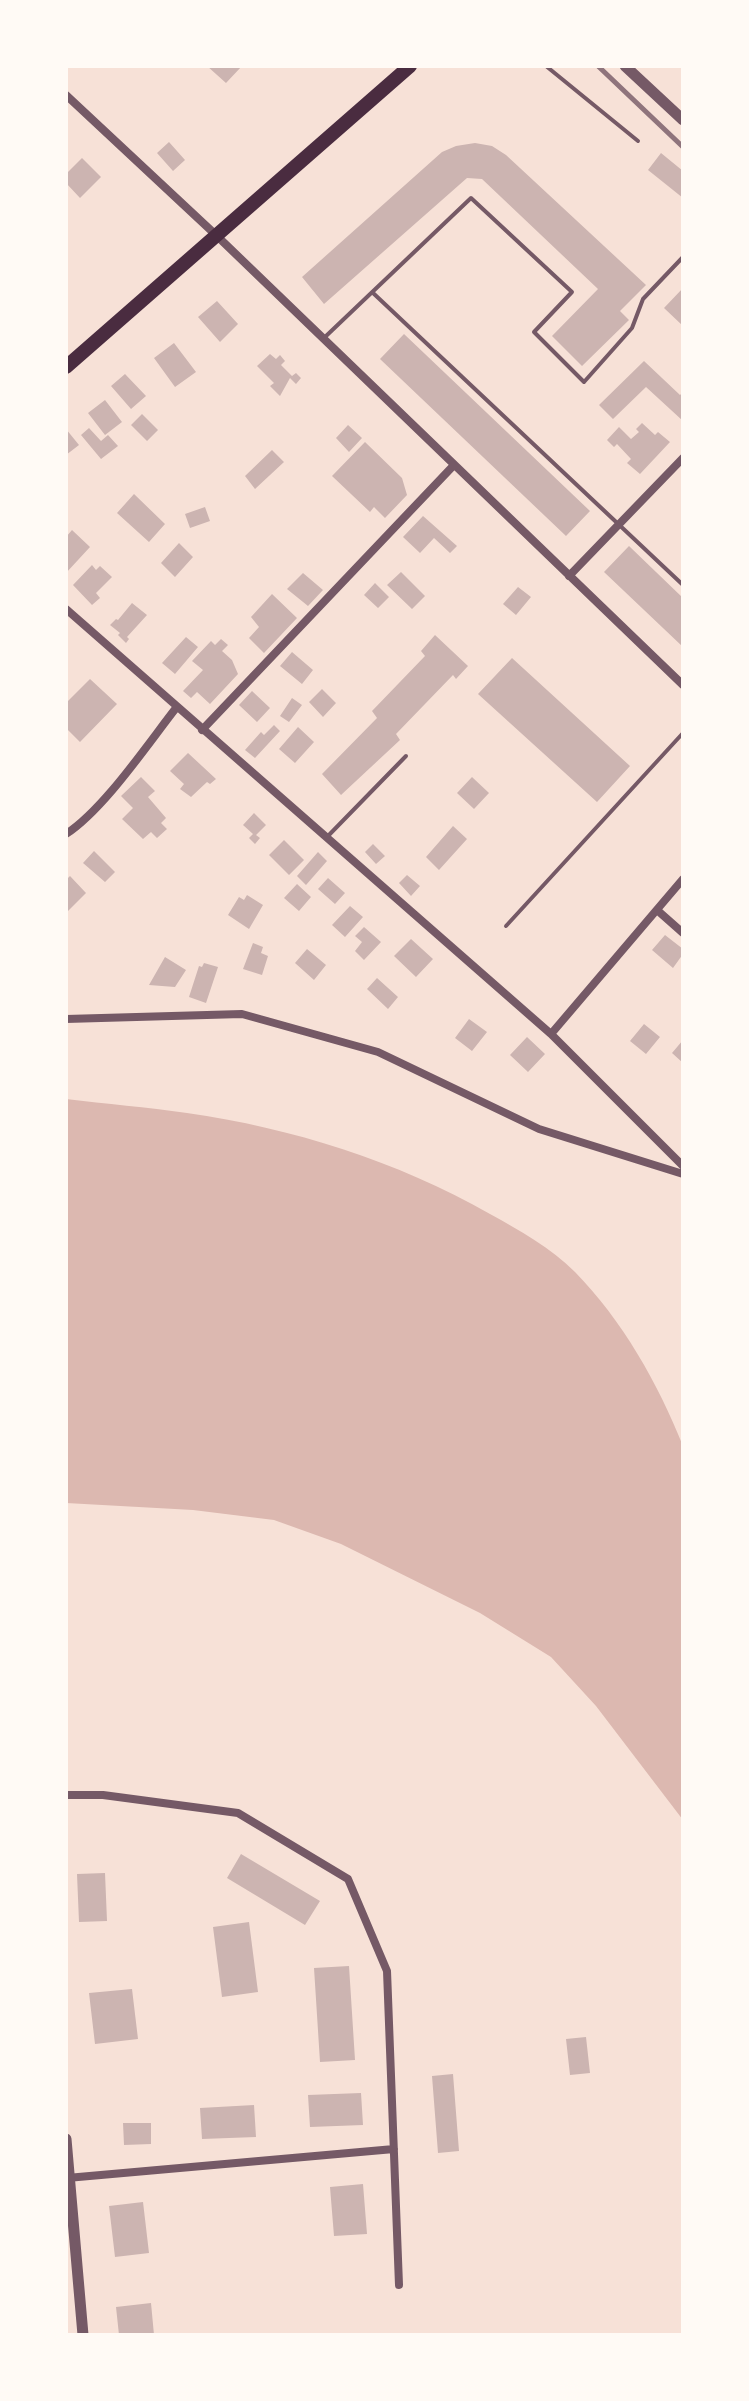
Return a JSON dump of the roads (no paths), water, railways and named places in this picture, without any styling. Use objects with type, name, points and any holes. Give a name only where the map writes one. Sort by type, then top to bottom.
[{"type":"main road","points":[[66,367],[410,66]]},
{"type":"street","points":[[625,66],[683,120]]},
{"type":"street","points":[[66,95],[217,236],[683,685]]},
{"type":"street","points":[[569,576],[683,458]]},
{"type":"street","points":[[202,730],[454,465]]},
{"type":"street","points":[[66,609],[551,1034],[683,1166]]},
{"type":"street","points":[[66,834],[80,825],[176,708]]},
{"type":"street","points":[[551,1034],[683,879]]},
{"type":"street","points":[[657,910],[683,933]]},
{"type":"street","points":[[66,1019],[242,1014],[378,1052],[539,1129],[683,1174]]},
{"type":"street","points":[[66,1795],[103,1795],[238,1813],[348,1879],[387,1971],[399,2285]]},
{"type":"street","points":[[66,2139],[83,2335]]},
{"type":"street","points":[[68,2178],[394,2149]]},
{"type":"lane","points":[[546,66],[638,141]]},
{"type":"lane","points":[[324,339],[471,198],[572,292],[534,332],[584,382],[632,328],[643,299],[683,257]]},
{"type":"lane","points":[[372,292],[683,585]]},
{"type":"lane","points":[[506,926],[683,733]]},
{"type":"lane","points":[[327,837],[406,756]]},
{"type":"railway","points":[[598,66],[683,147]]}]
